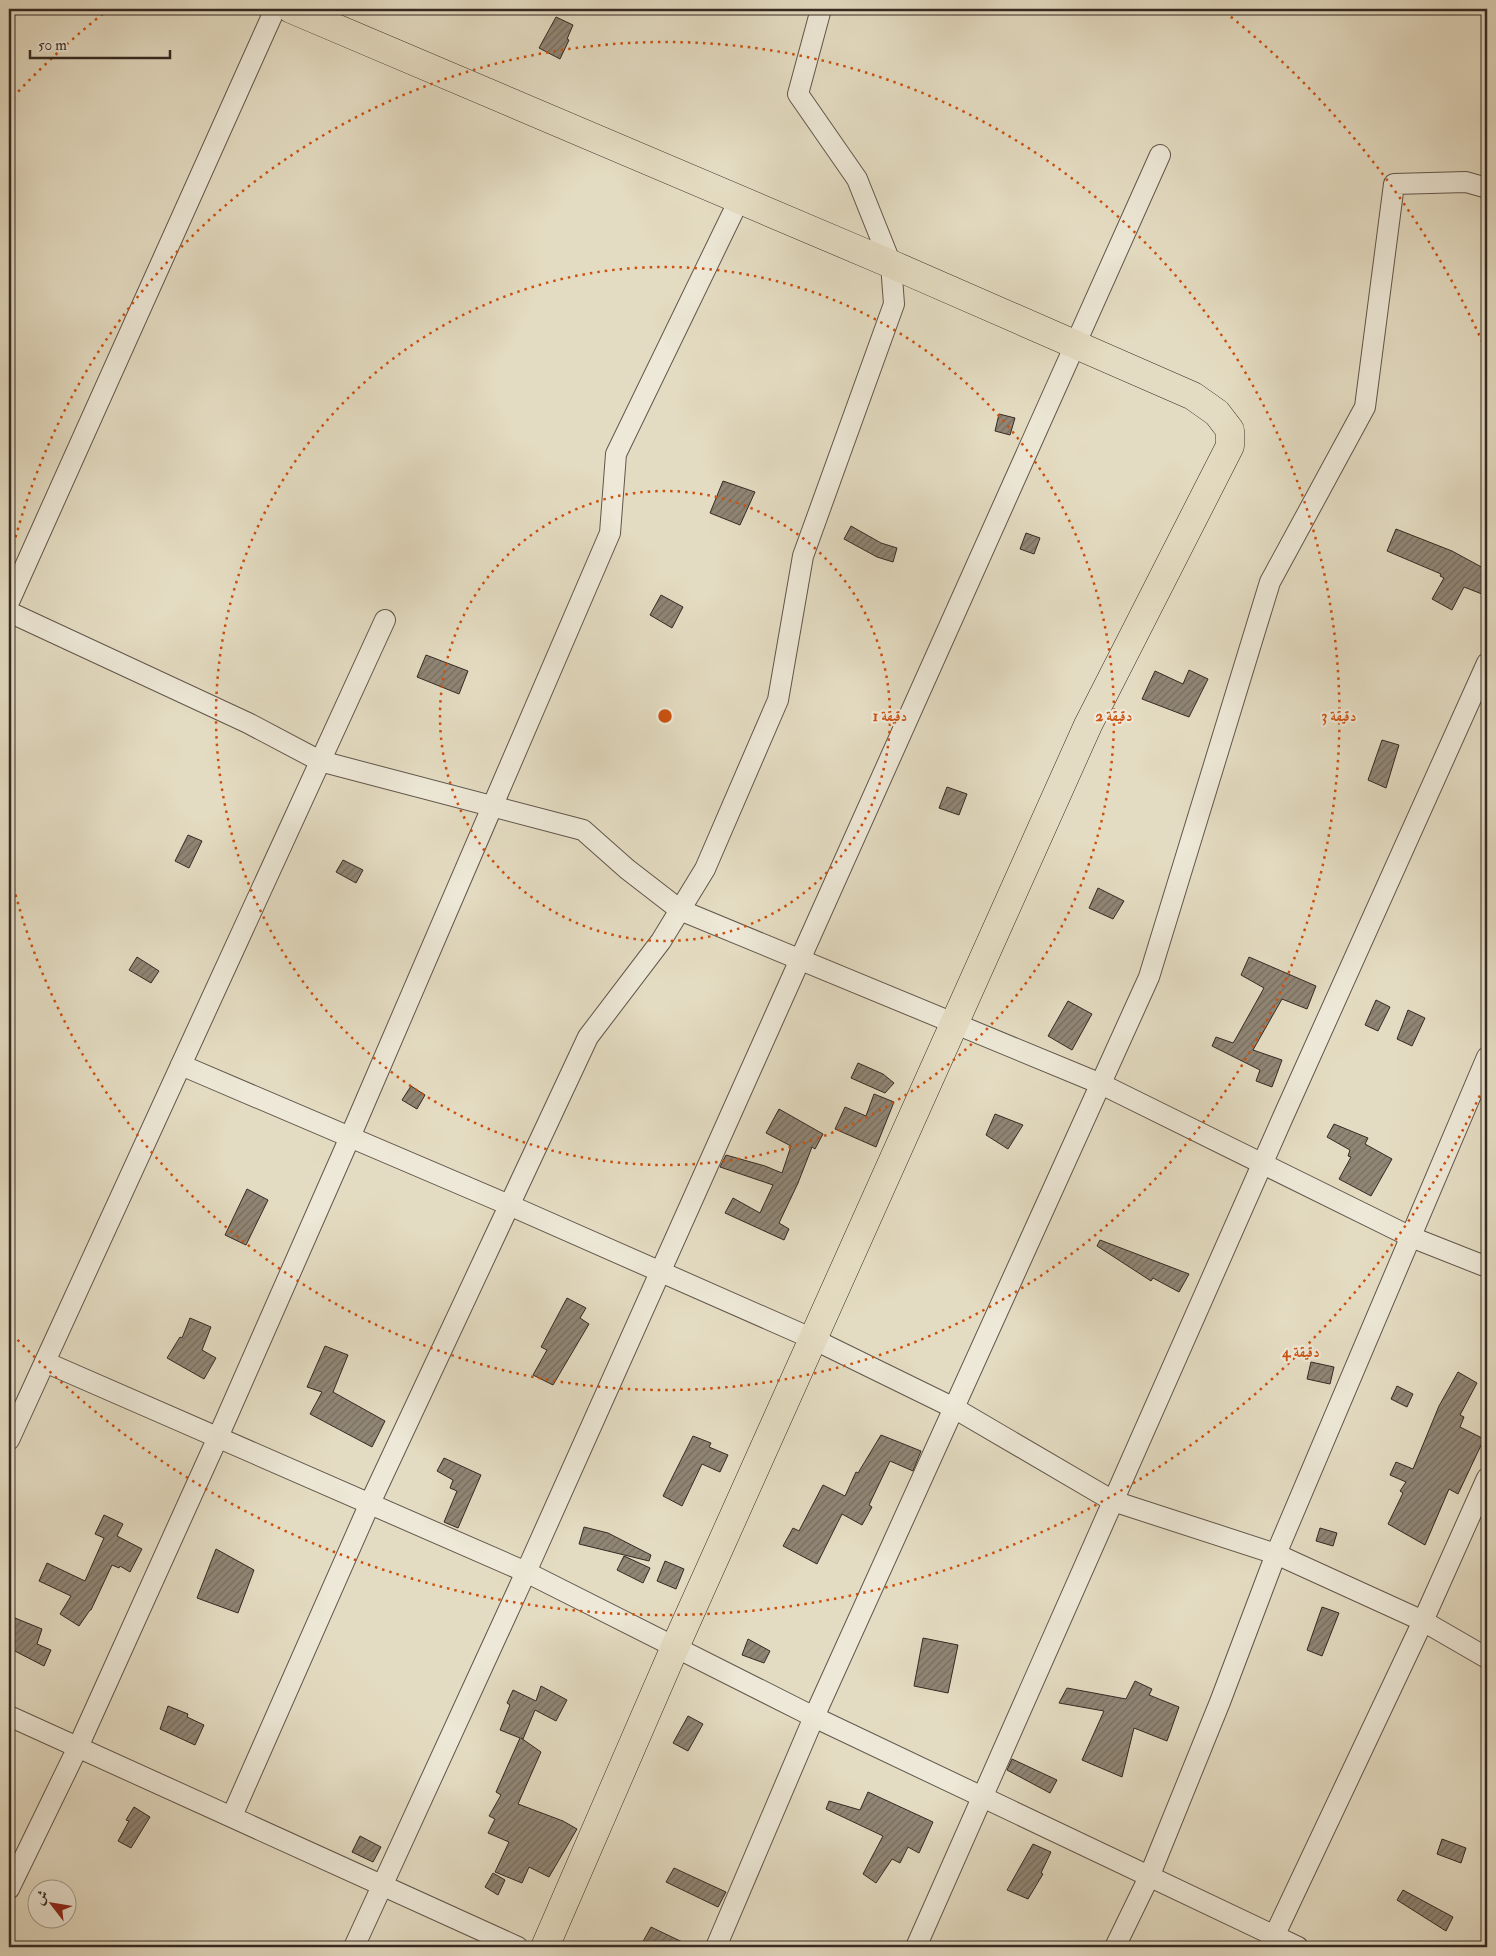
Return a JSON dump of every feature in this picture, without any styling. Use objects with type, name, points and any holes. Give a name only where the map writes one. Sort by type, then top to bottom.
[{"type":"main road","points":[[291,9],[891,264],[1192,396],[1217,413],[1230,430],[1230,446],[1088,725],[675,1647],[545,1947]]},
{"type":"street","points":[[9,602],[275,9]]},
{"type":"street","points":[[232,1816],[370,1503],[588,1038],[660,941],[705,869],[778,700],[803,556],[894,304],[891,264],[858,179],[798,94],[821,9]]},
{"type":"street","points":[[354,1947],[661,1272],[1160,155]]},
{"type":"street","points":[[716,1947],[814,1716],[1150,977],[1270,582],[1365,406],[1394,184],[1466,182],[1487,188]]},
{"type":"street","points":[[9,1890],[78,1747],[350,1138],[610,533],[616,454],[740,200]]},
{"type":"street","points":[[9,612],[248,723],[320,761],[583,830],[627,869],[680,910],[1101,1084],[1411,1237],[1487,1267]]},
{"type":"street","points":[[9,1440],[385,620]]},
{"type":"street","points":[[916,1947],[981,1796],[1487,663]]},
{"type":"street","points":[[1115,1947],[1149,1877],[1220,1702],[1276,1554],[1487,1057]]},
{"type":"street","points":[[181,1065],[509,1205],[813,1339],[954,1408],[1113,1501],[1276,1554],[1423,1621],[1487,1658]]},
{"type":"street","points":[[45,1362],[526,1572],[814,1716],[1149,1877],[1271,1942],[1298,1947]]},
{"type":"street","points":[[1271,1942],[1423,1621],[1487,1478]]},
{"type":"street","points":[[9,1716],[518,1947]]},
{"type":"building","points":[[556,17],[573,25],[567,39],[569,40],[560,59],[539,48]]},
{"type":"building","points":[[999,414],[1015,418],[1010,435],[995,431]]},
{"type":"building","points":[[723,481],[755,492],[740,525],[710,513]]},
{"type":"building","points":[[851,526],[881,543],[897,548],[893,562],[877,557],[844,539]]},
{"type":"building","points":[[1396,529],[1452,551],[1487,570],[1487,596],[1464,587],[1452,610],[1432,599],[1444,578],[1440,576],[1441,574],[1387,551]]},
{"type":"building","points":[[1026,533],[1040,538],[1034,554],[1020,549]]},
{"type":"building","points":[[661,595],[683,607],[672,628],[650,615]]},
{"type":"building","points":[[426,655],[468,671],[459,694],[417,677]]},
{"type":"building","points":[[1189,670],[1208,679],[1189,717],[1142,699],[1155,671],[1183,684]]},
{"type":"building","points":[[1382,740],[1399,745],[1386,788],[1368,780]]},
{"type":"building","points":[[947,787],[967,794],[959,815],[939,808]]},
{"type":"building","points":[[188,835],[202,841],[189,868],[175,861]]},
{"type":"building","points":[[343,860],[363,870],[356,883],[336,872]]},
{"type":"building","points":[[1098,888],[1124,901],[1113,919],[1089,908]]},
{"type":"building","points":[[137,957],[159,971],[151,983],[129,970]]},
{"type":"building","points":[[1249,957],[1316,986],[1307,1009],[1282,999],[1253,1050],[1282,1060],[1272,1087],[1256,1081],[1260,1070],[1212,1046],[1216,1037],[1233,1043],[1264,988],[1241,975]]},
{"type":"building","points":[[1376,1000],[1390,1007],[1378,1031],[1365,1025]]},
{"type":"building","points":[[1068,1001],[1092,1014],[1072,1050],[1048,1036]]},
{"type":"building","points":[[1408,1010],[1425,1018],[1412,1046],[1397,1039]]},
{"type":"building","points":[[858,1063],[883,1074],[894,1083],[885,1093],[851,1078]]},
{"type":"building","points":[[411,1086],[425,1095],[417,1109],[402,1100]]},
{"type":"building","points":[[874,1094],[894,1102],[876,1147],[835,1129],[845,1107],[866,1116]]},
{"type":"building","points":[[779,1109],[823,1134],[815,1149],[812,1147],[779,1223],[789,1229],[784,1240],[725,1213],[733,1198],[760,1213],[773,1185],[720,1167],[726,1155],[782,1173],[791,1146],[766,1133]]},
{"type":"building","points":[[995,1114],[1023,1125],[1008,1149],[986,1135]]},
{"type":"building","points":[[1334,1124],[1368,1138],[1365,1144],[1392,1159],[1371,1196],[1339,1179],[1351,1157],[1348,1156],[1350,1150],[1327,1137]]},
{"type":"building","points":[[247,1189],[268,1200],[246,1245],[225,1235]]},
{"type":"building","points":[[1100,1240],[1189,1274],[1179,1292],[1153,1278],[1151,1281],[1097,1246]]},
{"type":"building","points":[[567,1298],[586,1308],[580,1318],[589,1324],[553,1385],[533,1375],[547,1350],[541,1347]]},
{"type":"building","points":[[190,1318],[211,1327],[202,1350],[216,1358],[204,1379],[167,1358],[180,1337],[182,1338]]},
{"type":"building","points":[[325,1346],[348,1355],[333,1392],[385,1421],[372,1447],[310,1414],[322,1392],[307,1387]]},
{"type":"building","points":[[1311,1362],[1334,1367],[1330,1384],[1307,1379]]},
{"type":"building","points":[[1458,1372],[1477,1383],[1460,1415],[1464,1417],[1460,1427],[1484,1439],[1458,1494],[1449,1489],[1425,1545],[1388,1524],[1403,1493],[1400,1491],[1406,1482],[1390,1475],[1396,1462],[1413,1469],[1439,1406]]},
{"type":"building","points":[[1397,1386],[1413,1394],[1407,1407],[1391,1399]]},
{"type":"building","points":[[881,1435],[921,1451],[913,1471],[890,1461],[869,1505],[872,1507],[862,1525],[842,1514],[817,1564],[783,1546],[793,1528],[799,1531],[823,1485],[845,1496],[856,1472],[858,1473]]},
{"type":"building","points":[[693,1436],[711,1443],[709,1447],[728,1455],[720,1472],[702,1464],[682,1506],[663,1496]]},
{"type":"building","points":[[444,1458],[481,1475],[458,1528],[444,1522],[457,1491],[450,1488],[453,1480],[437,1471]]},
{"type":"building","points":[[104,1515],[123,1524],[117,1536],[142,1549],[130,1572],[120,1566],[119,1568],[112,1565],[91,1610],[79,1626],[60,1614],[71,1596],[39,1581],[47,1563],[85,1581],[104,1538],[95,1534]]},
{"type":"building","points":[[584,1527],[608,1533],[651,1555],[649,1561],[579,1544]]},
{"type":"building","points":[[1320,1528],[1337,1533],[1333,1546],[1316,1541]]},
{"type":"building","points":[[216,1549],[254,1570],[238,1613],[197,1598]]},
{"type":"building","points":[[624,1556],[650,1568],[643,1583],[617,1570]]},
{"type":"building","points":[[665,1561],[684,1569],[676,1589],[657,1581]]},
{"type":"building","points":[[1322,1607],[1339,1613],[1322,1656],[1307,1650]]},
{"type":"building","points":[[15,1618],[42,1629],[37,1644],[51,1650],[44,1666],[9,1648],[9,1632]]},
{"type":"building","points":[[923,1638],[958,1645],[948,1693],[914,1686]]},
{"type":"building","points":[[748,1639],[770,1651],[764,1663],[742,1655]]},
{"type":"building","points":[[1135,1681],[1152,1689],[1149,1695],[1179,1707],[1167,1741],[1134,1728],[1122,1777],[1082,1760],[1104,1711],[1059,1703],[1067,1688],[1126,1699]]},
{"type":"building","points":[[541,1686],[567,1700],[556,1721],[535,1710],[523,1739],[521,1738],[541,1752],[518,1804],[563,1821],[577,1829],[549,1877],[529,1867],[522,1883],[495,1872],[509,1842],[488,1833],[495,1819],[489,1816],[501,1795],[496,1792],[520,1738],[500,1730],[510,1705],[507,1703],[513,1690],[536,1701]]},
{"type":"building","points":[[168,1706],[188,1714],[187,1717],[204,1725],[195,1745],[160,1729]]},
{"type":"building","points":[[688,1716],[703,1724],[688,1751],[673,1743]]},
{"type":"building","points":[[1012,1759],[1057,1780],[1050,1793],[1007,1770]]},
{"type":"building","points":[[868,1792],[933,1822],[919,1853],[908,1847],[900,1863],[892,1859],[876,1883],[863,1874],[883,1836],[826,1809],[829,1801],[860,1810]]},
{"type":"building","points":[[134,1807],[150,1817],[131,1848],[118,1841],[129,1821],[126,1820]]},
{"type":"building","points":[[360,1836],[381,1847],[373,1862],[352,1852]]},
{"type":"building","points":[[1442,1839],[1466,1848],[1461,1863],[1437,1854]]},
{"type":"building","points":[[1033,1844],[1051,1852],[1041,1873],[1043,1874],[1028,1899],[1007,1890]]},
{"type":"building","points":[[674,1868],[726,1892],[718,1907],[666,1882]]},
{"type":"building","points":[[493,1873],[505,1880],[498,1895],[485,1887]]},
{"type":"building","points":[[1403,1890],[1453,1917],[1446,1931],[1397,1900]]},
{"type":"building","points":[[651,1927],[655,1929],[693,1947],[640,1947]]}]
